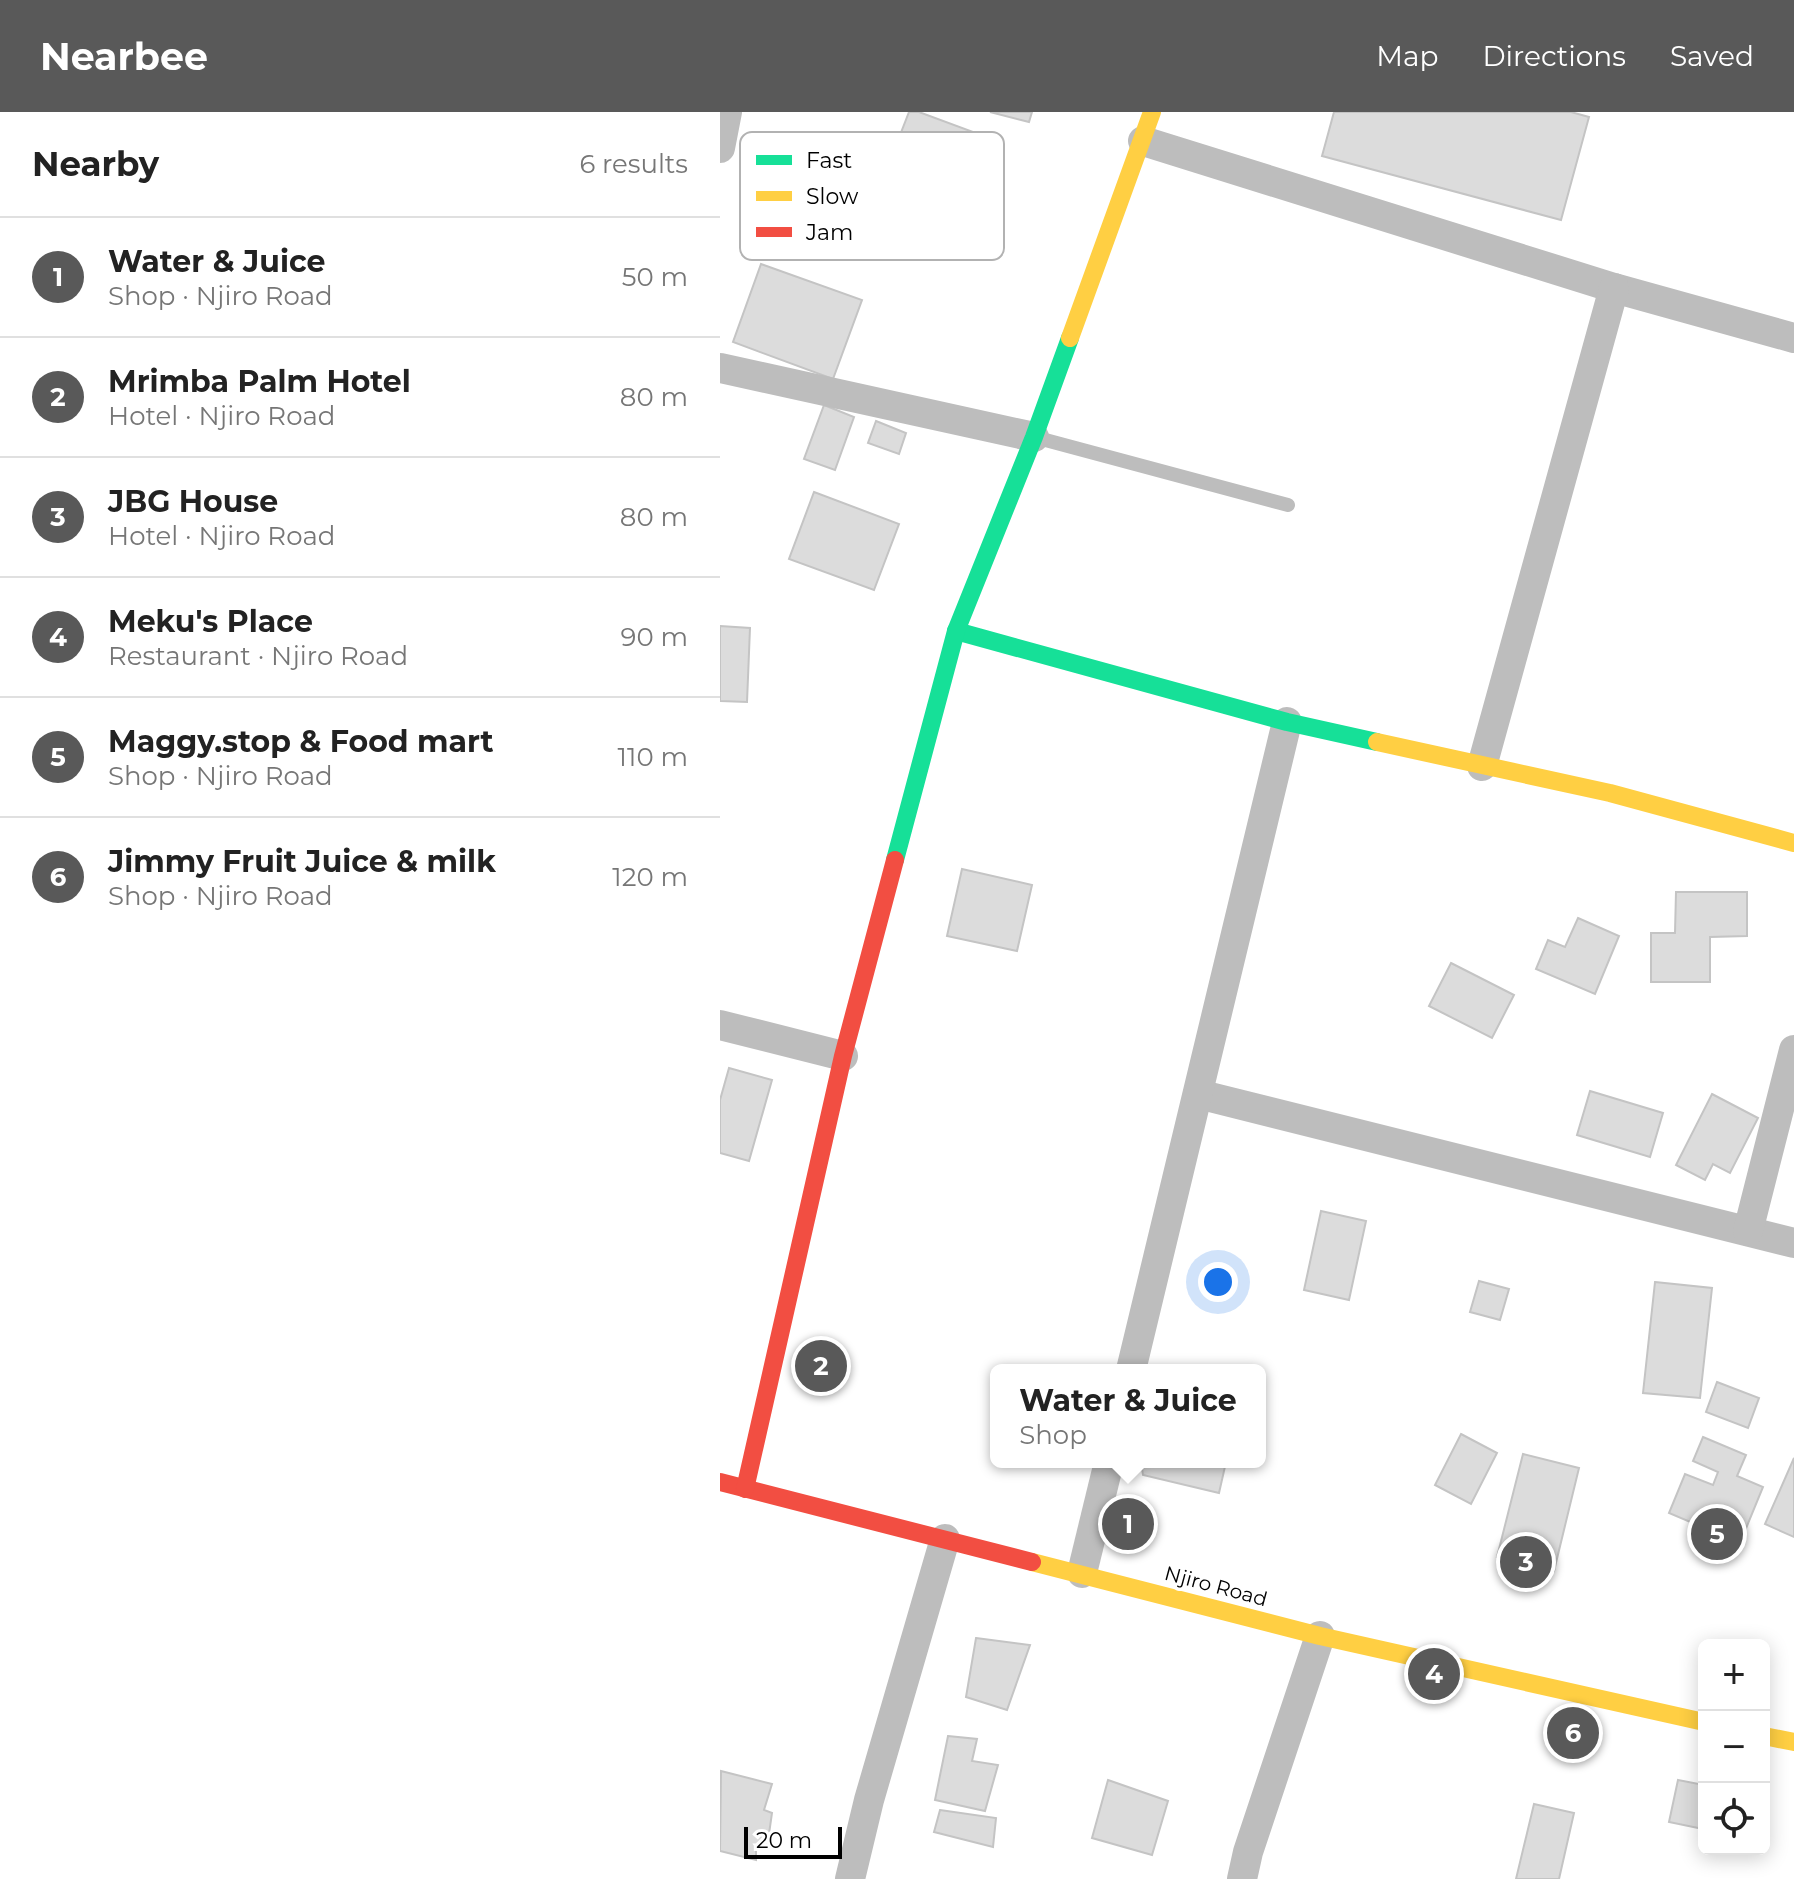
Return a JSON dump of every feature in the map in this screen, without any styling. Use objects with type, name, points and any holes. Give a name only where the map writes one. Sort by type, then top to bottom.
[{"type":"street","points":[[720,148],[727,112]]},
{"type":"street","points":[[745,1489],[843,1056],[956,631],[1034,437],[1152,112]]},
{"type":"street","points":[[1143,141],[1614,288],[1794,338]]},
{"type":"street","points":[[1482,766],[1614,288]]},
{"type":"street","points":[[720,368],[1034,437]]},
{"type":"street","points":[[956,631],[1287,722],[1610,793],[1794,843]]},
{"type":"street","points":[[1132,1364],[1287,722]]},
{"type":"street","points":[[720,1025],[843,1056]]},
{"type":"street","points":[[1748,1231],[1794,1050]]},
{"type":"street","points":[[1198,1094],[1794,1243]]},
{"type":"street","points":[[1082,1573],[1108,1468]]},
{"type":"street","name":"Njiro Road","points":[[720,1482],[1320,1636],[1698,1721]]},
{"type":"street","points":[[850,1879],[869,1800],[945,1539]]},
{"type":"street","points":[[1242,1879],[1248,1852],[1320,1636]]},
{"type":"street","points":[[1770,1737],[1794,1742]]},
{"type":"lane","points":[[1034,437],[1288,505]]},
{"type":"building","points":[[909,112],[919,112],[973,132],[901,132]]},
{"type":"building","points":[[990,112],[1032,112],[1029,122]]},
{"type":"building","points":[[1334,112],[1571,112],[1589,117],[1561,220],[1322,156]]},
{"type":"building","points":[[761,264],[862,300],[833,379],[733,342]]},
{"type":"building","points":[[824,405],[854,417],[835,470],[804,459]]},
{"type":"building","points":[[876,421],[906,433],[899,454],[868,443]]},
{"type":"building","points":[[814,492],[899,524],[874,590],[789,559]]},
{"type":"building","points":[[720,626],[750,628],[747,702],[720,701]]},
{"type":"building","points":[[962,869],[1032,885],[1017,951],[947,936]]},
{"type":"building","points":[[1676,892],[1747,892],[1747,936],[1710,937],[1710,982],[1651,982],[1651,933],[1675,933]]},
{"type":"building","points":[[1578,918],[1619,936],[1595,994],[1536,969],[1548,940],[1565,947]]},
{"type":"building","points":[[1451,963],[1514,995],[1492,1038],[1429,1006]]},
{"type":"building","points":[[729,1068],[772,1080],[749,1161],[720,1153],[720,1100]]},
{"type":"building","points":[[1590,1091],[1663,1113],[1650,1157],[1577,1135]]},
{"type":"building","points":[[1712,1094],[1758,1118],[1730,1173],[1713,1164],[1705,1180],[1676,1165]]},
{"type":"building","points":[[1321,1211],[1366,1221],[1349,1300],[1304,1290]]},
{"type":"building","points":[[1479,1281],[1509,1289],[1500,1320],[1470,1312]]},
{"type":"building","points":[[1655,1282],[1712,1288],[1700,1398],[1643,1393]]},
{"type":"building","points":[[1717,1382],[1759,1398],[1748,1428],[1706,1412]]},
{"type":"building","points":[[1461,1434],[1497,1453],[1471,1504],[1435,1485]]},
{"type":"building","points":[[1703,1437],[1746,1455],[1737,1476],[1763,1487],[1740,1543],[1669,1513],[1685,1474],[1713,1485],[1718,1472],[1693,1461]]},
{"type":"building","points":[[1523,1454],[1579,1468],[1554,1571],[1497,1557]]},
{"type":"building","points":[[1794,1458],[1794,1537],[1765,1524]]},
{"type":"building","points":[[1142,1468],[1225,1468],[1219,1493],[1143,1475]]},
{"type":"building","points":[[976,1638],[1030,1645],[1007,1710],[966,1697]]},
{"type":"building","points":[[948,1736],[977,1739],[972,1761],[998,1765],[985,1811],[935,1800]]},
{"type":"building","points":[[721,1771],[772,1784],[764,1810],[772,1813],[767,1848],[756,1848],[756,1860],[720,1851]]},
{"type":"building","points":[[1108,1780],[1168,1801],[1152,1855],[1092,1838]]},
{"type":"building","points":[[1678,1780],[1698,1784],[1698,1828],[1669,1822]]},
{"type":"building","points":[[1534,1804],[1574,1813],[1559,1879],[1516,1879]]},
{"type":"building","points":[[940,1810],[996,1818],[993,1847],[934,1832]]},
{"type":"traffic: fast","points":[[895,860],[956,631],[1070,338]]},
{"type":"traffic: fast","points":[[956,631],[1287,722],[1377,742]]},
{"type":"traffic: slow","points":[[1070,338],[1152,112]]},
{"type":"traffic: slow","points":[[1377,742],[1610,793],[1794,843]]},
{"type":"traffic: slow","points":[[1032,1562],[1320,1636],[1698,1721]]},
{"type":"traffic: slow","points":[[1770,1737],[1794,1742]]},
{"type":"traffic: jam","points":[[745,1489],[843,1056],[895,860]]},
{"type":"traffic: jam","points":[[720,1482],[1032,1562]]},
{"type":"place","name":"Mrimba Palm Hotel","points":[[821,1366]]},
{"type":"place","name":"Water & Juice","points":[[1128,1524]]},
{"type":"place","name":"Maggy.stop & Food mart","points":[[1717,1534]]},
{"type":"place","name":"JBG House","points":[[1526,1562]]},
{"type":"place","name":"Meku's Place","points":[[1434,1674]]},
{"type":"place","name":"Jimmy Fruit Juice & milk","points":[[1573,1733]]}]
